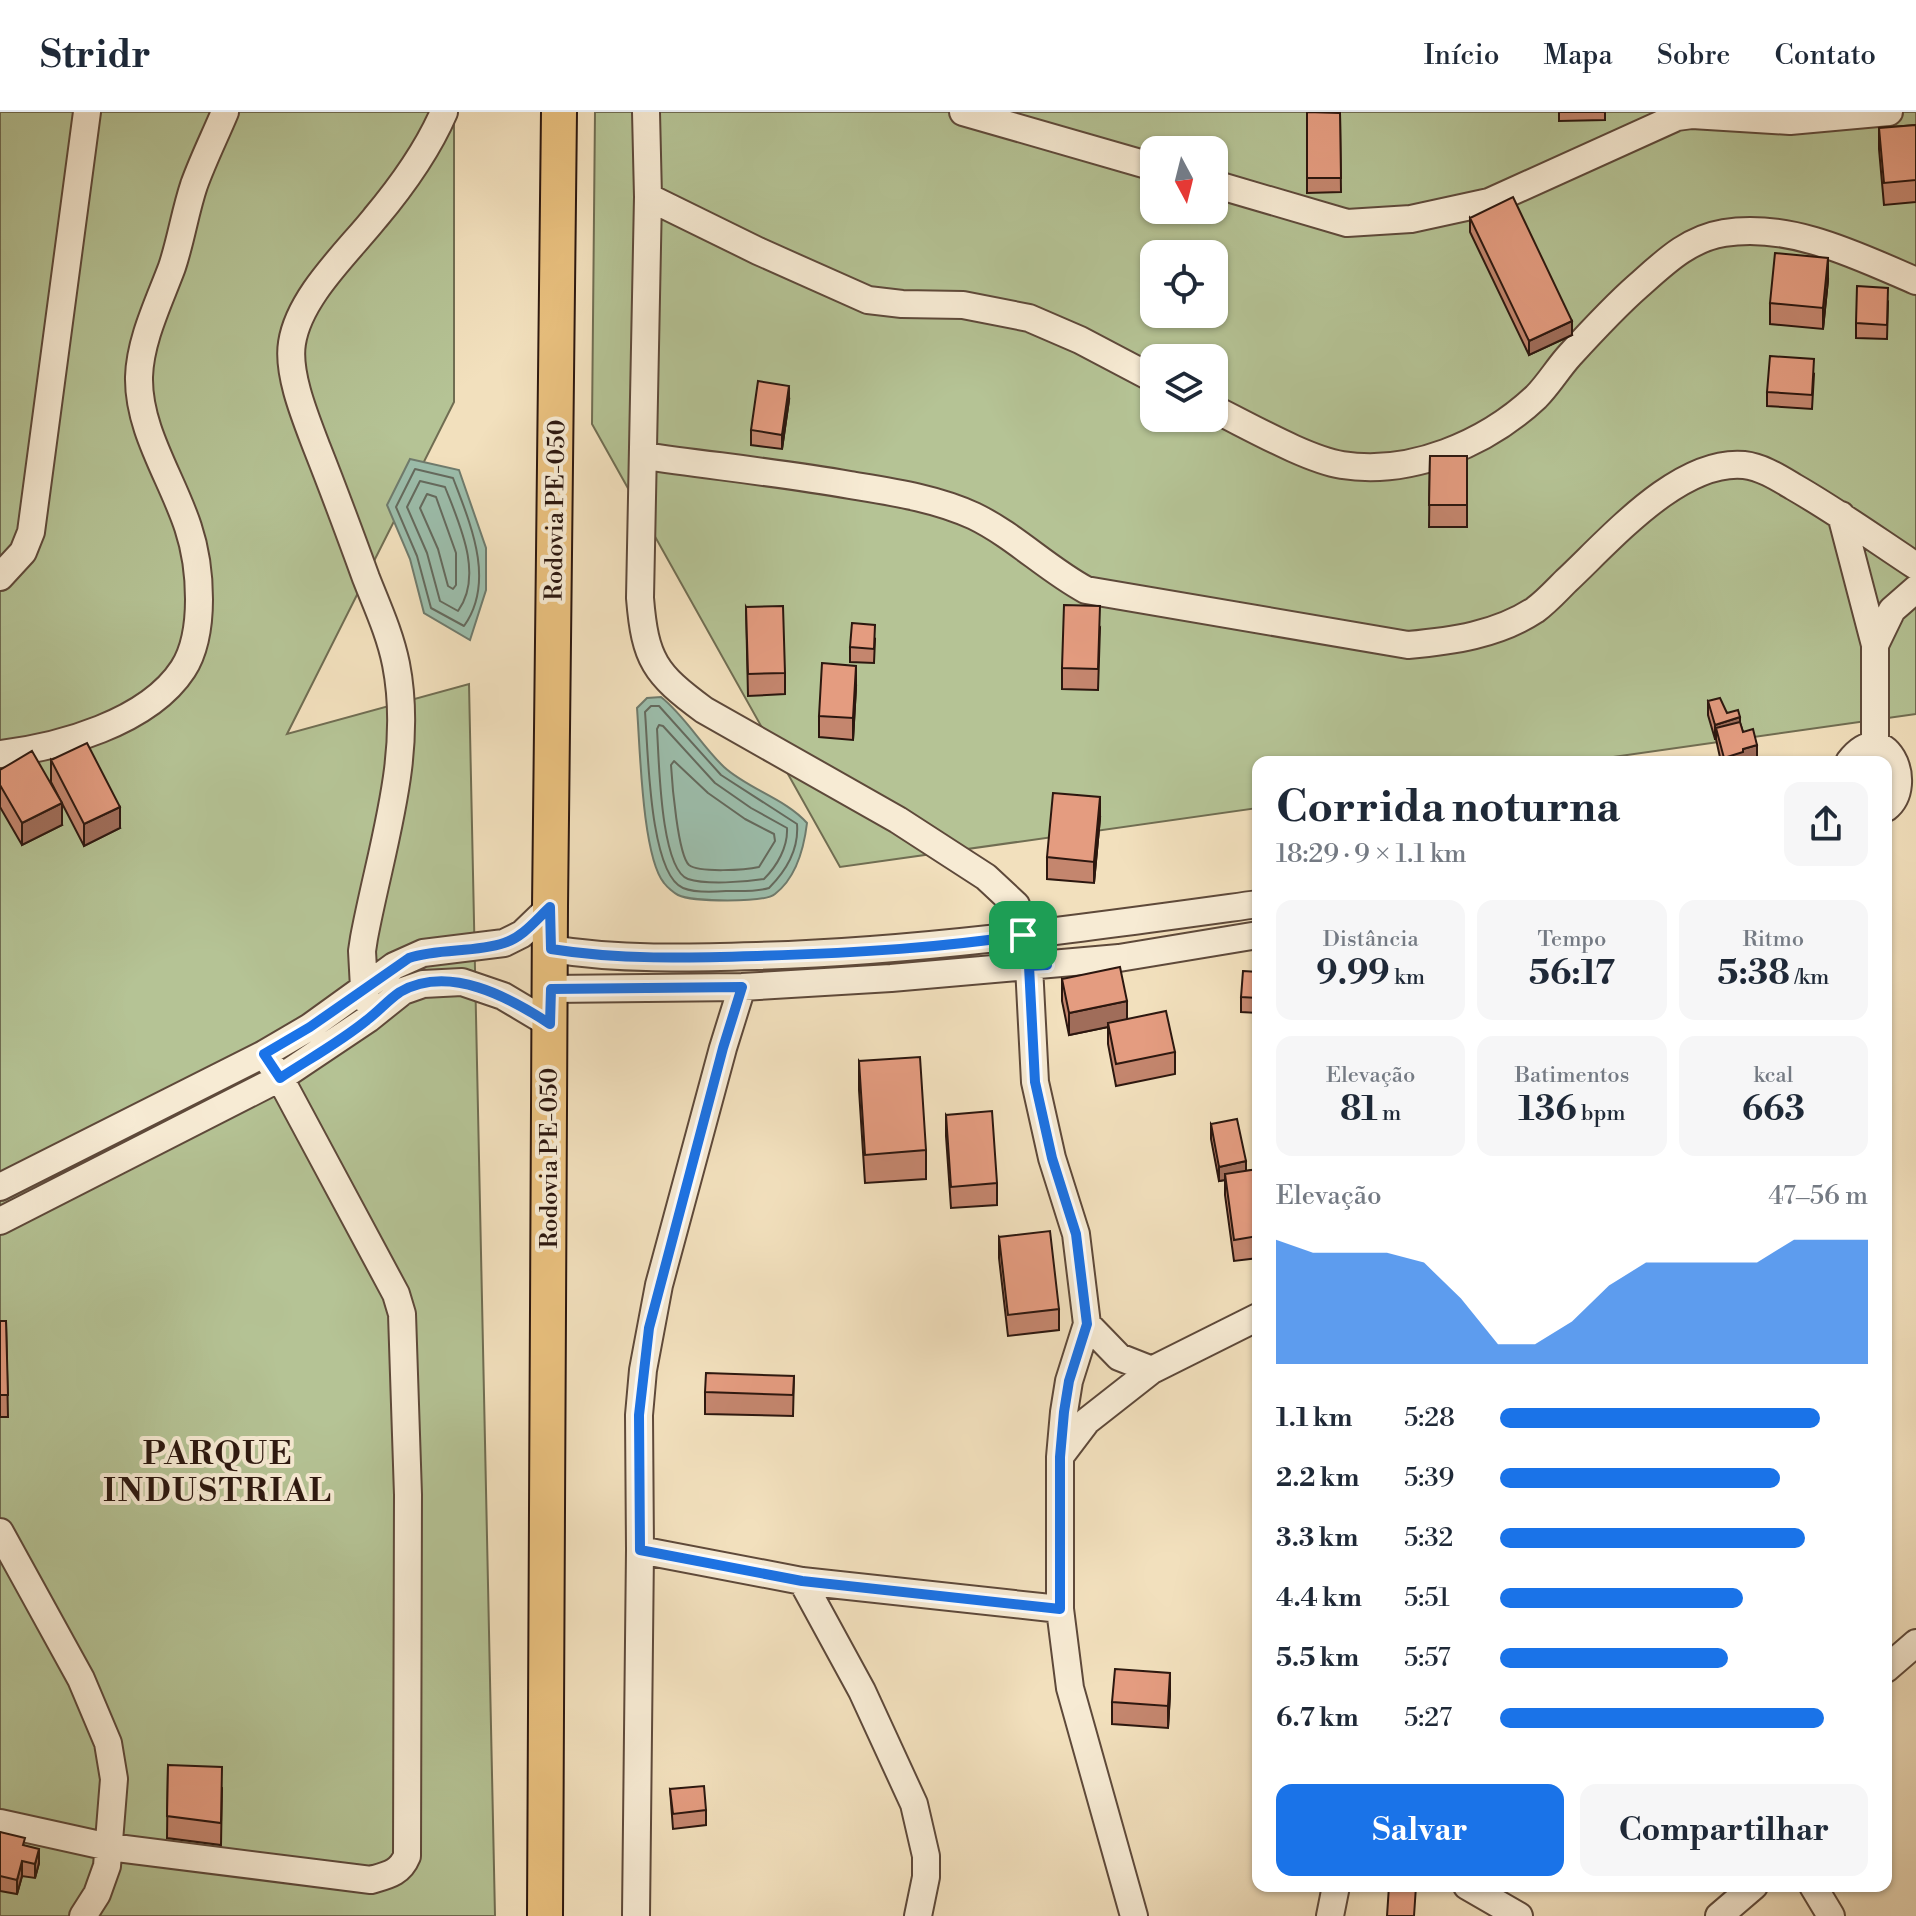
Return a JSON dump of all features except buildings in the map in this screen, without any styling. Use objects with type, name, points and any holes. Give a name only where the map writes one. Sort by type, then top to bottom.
[{"type":"main road","name":"Rodovia PE-050","points":[[545,1916],[550,907],[559,112]]},
{"type":"street","points":[[0,577],[23,552],[33,519],[87,112]]},
{"type":"street","points":[[0,754],[60,744],[99,732],[148,703],[172,682],[184,667],[192,645],[198,618],[195,552],[188,526],[150,433],[141,404],[139,378],[146,340],[182,238],[194,185],[225,112]]},
{"type":"street","points":[[368,1019],[362,951],[399,766],[401,713],[396,663],[384,623],[306,418],[294,370],[292,343],[301,317],[314,294],[378,215],[420,155],[444,112]]},
{"type":"street","points":[[646,112],[648,197],[640,598],[642,630],[647,648],[662,675],[704,710],[898,820],[986,877],[1016,905],[1021,918],[1028,967],[1035,1082],[1052,1158],[1076,1234],[1087,1324],[1069,1381],[1060,1457],[1060,1609],[1070,1688],[1134,1916]]},
{"type":"street","points":[[963,112],[1140,163]]},
{"type":"street","points":[[1228,188],[1347,223],[1411,219],[1489,202],[1677,117],[1692,115],[1790,121],[1889,112]]},
{"type":"street","points":[[648,197],[868,300],[976,306],[1029,318],[1140,372]]},
{"type":"street","points":[[1228,416],[1313,456],[1340,465],[1372,468],[1436,456],[1507,422],[1538,395],[1569,356],[1628,295],[1680,249],[1697,239],[1725,233],[1771,233],[1819,242],[1916,281]]},
{"type":"street","points":[[644,456],[821,480],[925,498],[975,516],[1086,590],[1408,645],[1466,637],[1502,627],[1536,610],[1636,515],[1674,486],[1708,468],[1744,465],[1769,473],[1841,515],[1916,566]]},
{"type":"street","points":[[1841,515],[1875,645],[1875,746]]},
{"type":"street","points":[[1875,645],[1892,610],[1916,589]]},
{"type":"street","points":[[1854,756],[1875,746],[1884,746],[1900,755],[1912,780],[1903,797],[1892,804]]},
{"type":"street","points":[[551,949],[631,958],[871,952],[1252,905]]},
{"type":"street","points":[[0,1187],[264,1054],[310,1027],[409,958],[423,953],[504,943],[522,934],[550,907]]},
{"type":"street","points":[[1023,935],[1028,967]]},
{"type":"street","points":[[551,989],[742,987],[1028,967],[1119,958],[1252,936]]},
{"type":"street","points":[[462,982],[465,949]]},
{"type":"street","points":[[710,988],[712,957]]},
{"type":"street","points":[[630,988],[631,958]]},
{"type":"street","points":[[0,1221],[280,1078],[368,1019],[403,991],[423,984],[462,982],[503,996],[550,1024]]},
{"type":"street","points":[[636,1916],[639,1415],[649,1328],[742,987]]},
{"type":"street","points":[[0,1823],[109,1847],[371,1880],[393,1874],[407,1856],[408,1495],[402,1314],[396,1294],[280,1078],[264,1054]]},
{"type":"street","points":[[119,1125],[133,1153]]},
{"type":"street","points":[[1060,1457],[1087,1421],[1152,1370],[1252,1320]]},
{"type":"street","points":[[1087,1324],[1119,1357],[1152,1370]]},
{"type":"street","points":[[0,1532],[81,1679],[102,1724],[114,1779],[107,1866],[97,1894],[83,1916]]},
{"type":"street","points":[[640,1550],[802,1581],[1060,1609]]},
{"type":"street","points":[[802,1581],[862,1691],[914,1804],[926,1856],[926,1877],[918,1916]]},
{"type":"street","points":[[1892,1664],[1916,1643]]},
{"type":"street","points":[[1330,1916],[1335,1892]]},
{"type":"street","points":[[1477,1892],[1519,1916]]},
{"type":"street","points":[[1719,1916],[1747,1892]]},
{"type":"street","points":[[1817,1892],[1831,1916]]},
{"type":"shaded area","points":[[0,112],[454,112],[454,402],[287,734],[469,684],[495,1916],[0,1916]]},
{"type":"shaded area","points":[[595,112],[1916,112],[1916,714],[1620,756],[1252,756],[1252,809],[840,867],[592,424]]},
{"type":"water","points":[[410,459],[459,470],[486,548],[486,590],[470,640],[424,613],[410,559],[387,505]]},
{"type":"water","points":[[661,697],[724,767],[789,807],[807,823],[794,871],[775,894],[743,900],[698,899],[678,895],[664,883],[651,850],[647,826],[637,708],[647,698]]},
{"type":"district","name":"PARQUE INDUSTRIAL","points":[[218,1472]]},
{"type":"route","points":[[550,907],[551,949],[631,958],[871,952],[1023,935],[1042,932],[1047,965],[1029,966],[1035,1082],[1052,1158],[1076,1234],[1087,1324],[1069,1381],[1064,1412],[1060,1457],[1060,1609],[802,1581],[640,1550],[639,1415],[649,1328],[742,987],[551,989],[550,1024],[503,996],[462,982],[423,984],[403,991],[336,1042],[280,1078],[264,1054],[310,1027],[409,958],[423,953],[504,943],[522,934],[550,907]]}]
